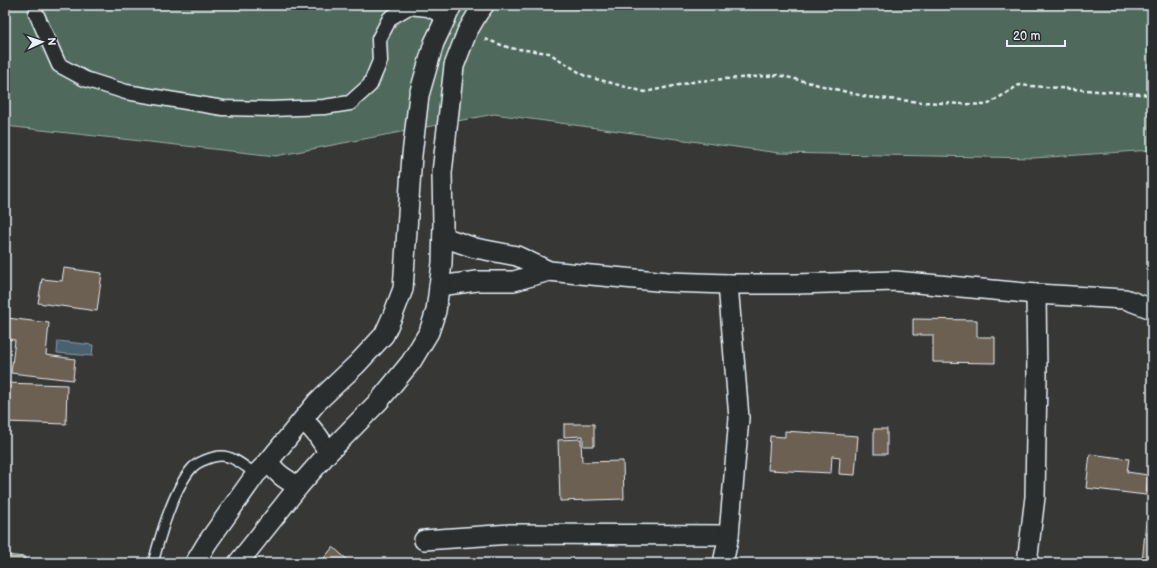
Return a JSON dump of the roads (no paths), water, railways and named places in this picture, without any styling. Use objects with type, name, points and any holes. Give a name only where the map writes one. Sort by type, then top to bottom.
[{"type":"street","points":[[238,563],[299,486],[328,453],[379,401],[411,362],[429,332],[436,311],[442,263],[442,173],[454,66],[467,32],[484,5]]},
{"type":"street","points":[[36,13],[59,65],[86,79],[126,92],[171,100],[223,108],[271,109],[324,107],[350,103],[370,84],[380,61],[379,39],[390,18],[409,8],[449,11],[434,43],[419,95],[412,155],[403,288],[384,335],[357,364],[317,402],[262,468],[207,543],[195,563]]},
{"type":"street","points":[[443,237],[475,248],[517,256],[549,271],[668,282],[728,284],[895,281],[1036,294],[1125,299],[1152,309]]},
{"type":"street","points":[[439,286],[477,281],[514,281],[549,271]]},
{"type":"street","points":[[724,563],[729,535],[739,418],[728,284]]},
{"type":"street","points":[[1027,563],[1035,497],[1037,375],[1036,294]]},
{"type":"street","points":[[302,420],[313,429],[322,440],[328,453]]},
{"type":"street","points":[[262,468],[276,473],[287,481],[299,486]]},
{"type":"street","points":[[424,540],[511,534],[729,535]]},
{"type":"lane","points":[[153,563],[171,506],[183,480],[194,466],[211,457],[221,456],[262,468]]},
{"type":"water","points":[[58,341],[93,345],[92,356],[57,353]]}]
